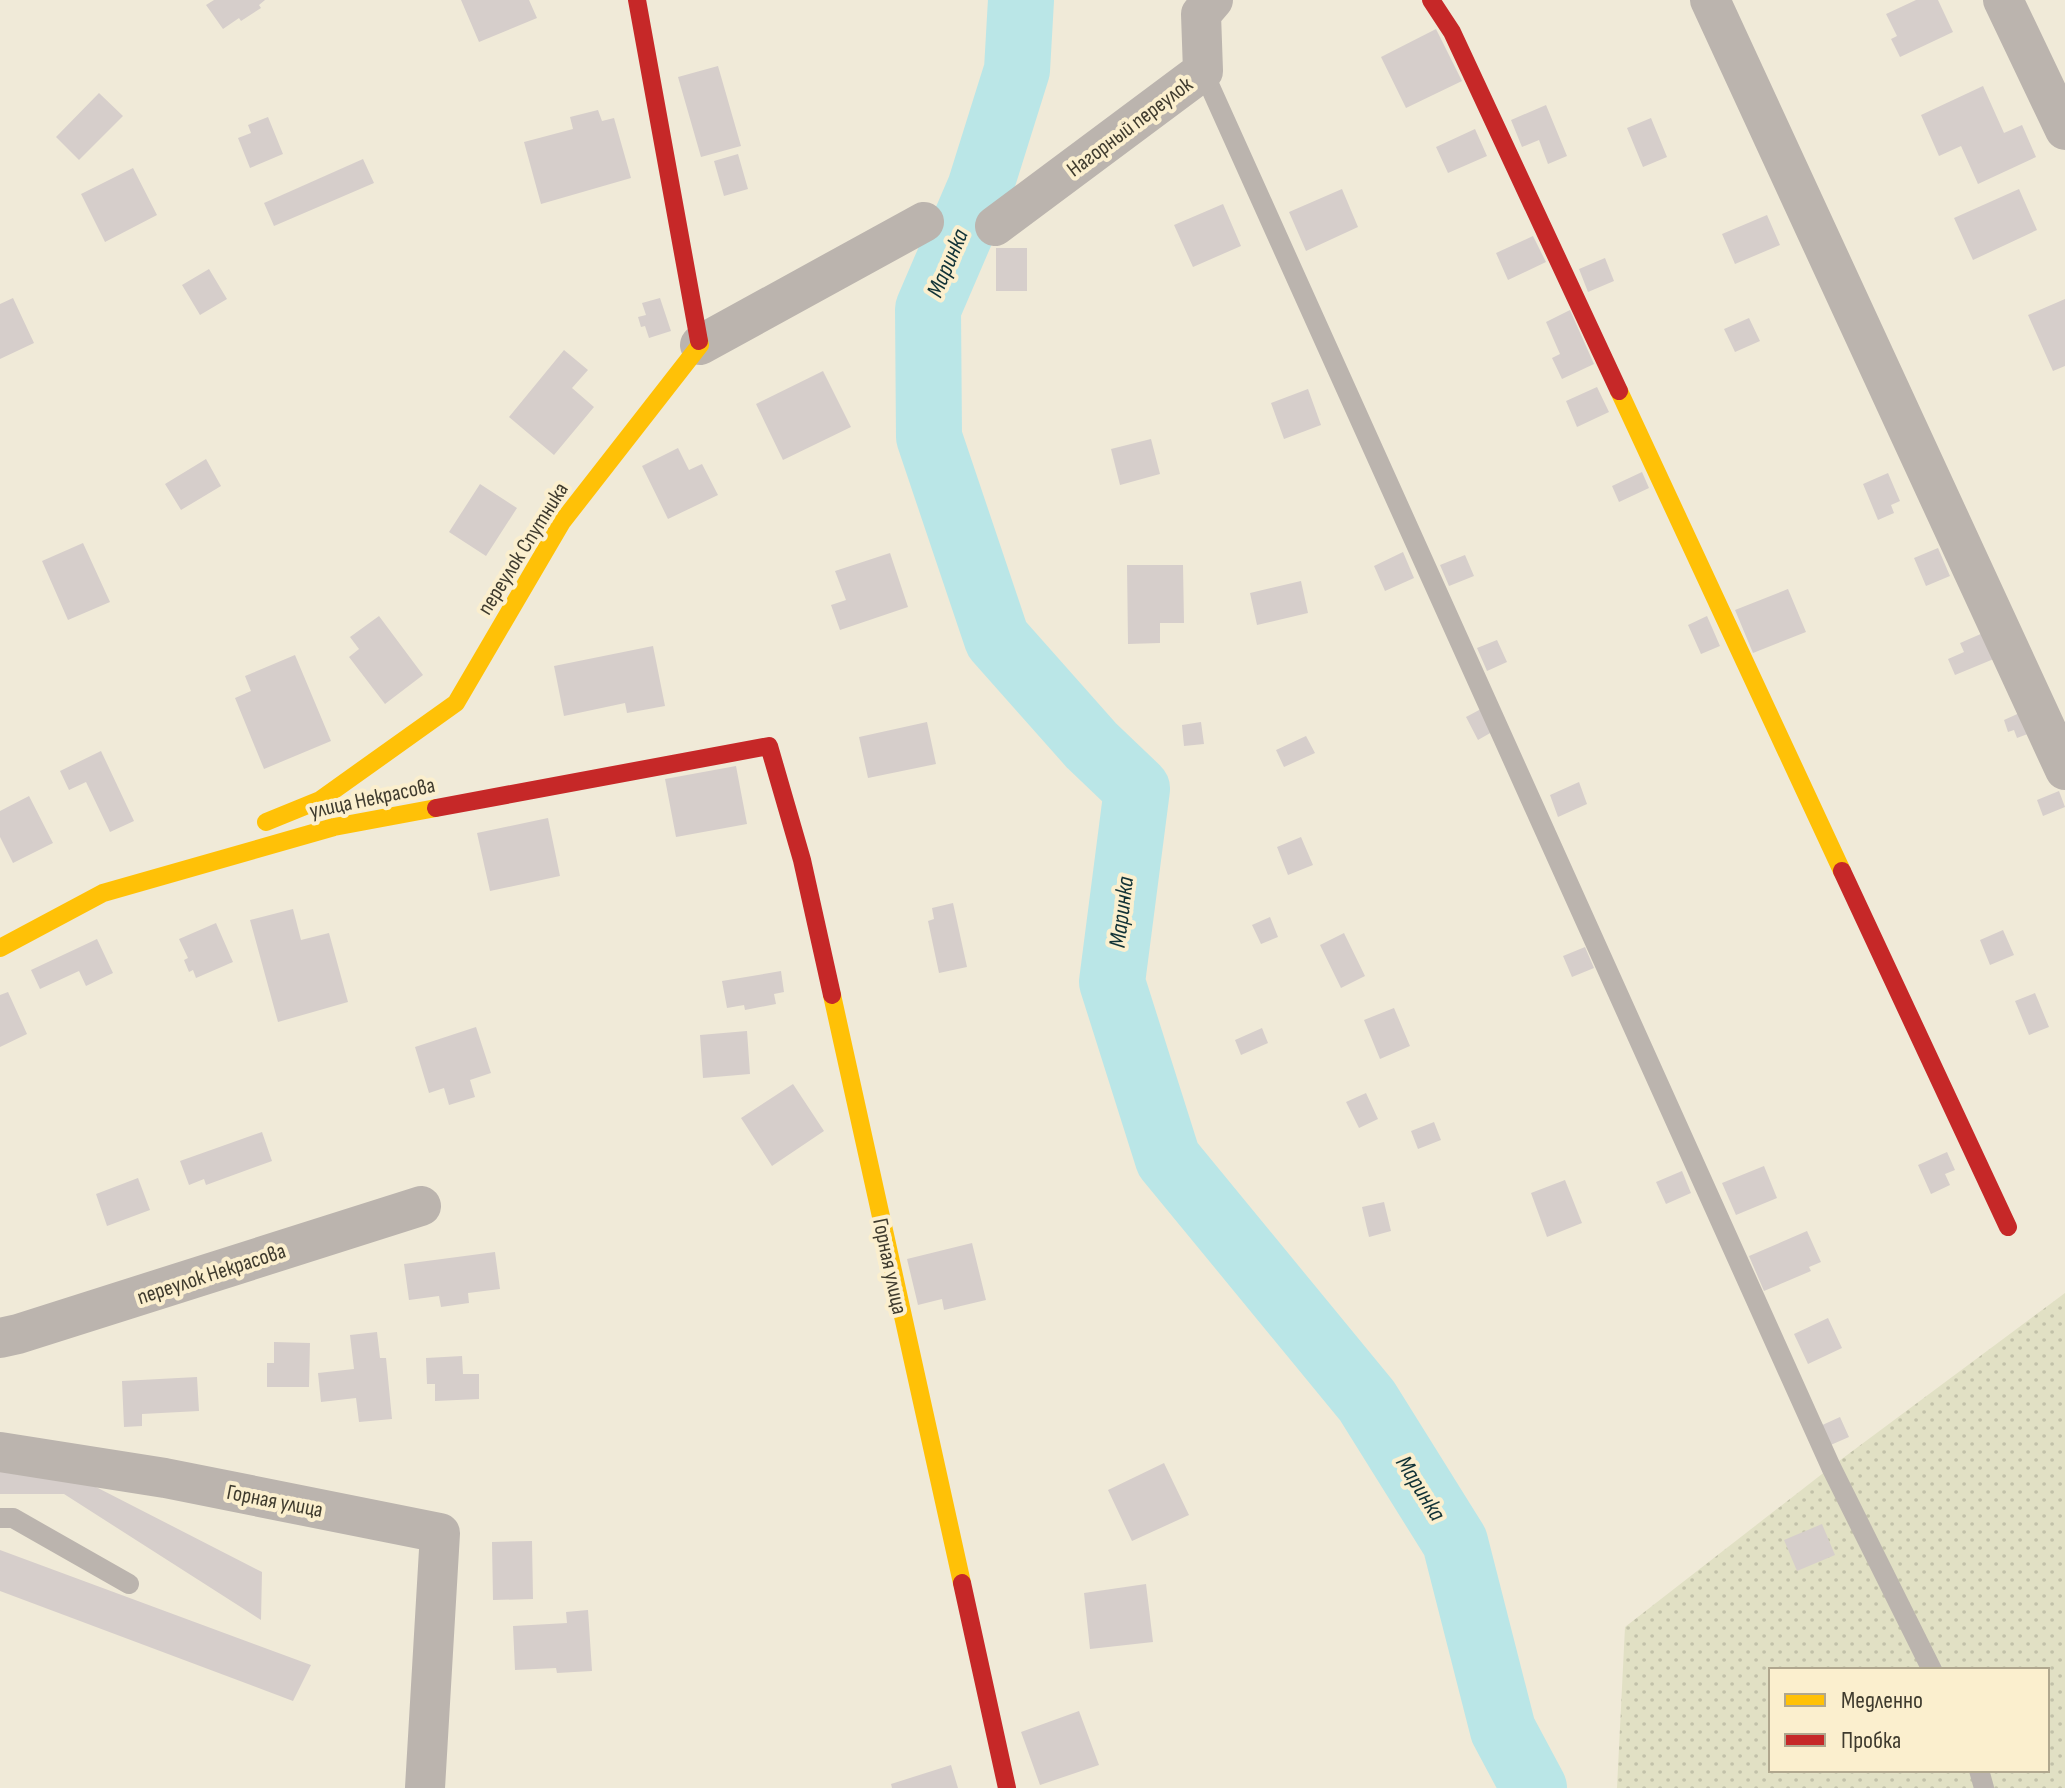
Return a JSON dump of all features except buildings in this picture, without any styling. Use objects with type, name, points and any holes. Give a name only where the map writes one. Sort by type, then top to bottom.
[{"type":"street","points":[[637,0],[700,345],[924,222]]},
{"type":"street","name":"Нагорный переулок","points":[[995,226],[1203,71],[1201,14],[1213,0]]},
{"type":"street","points":[[1431,0],[1459,47],[2008,1227]]},
{"type":"street","points":[[1710,0],[2065,770]]},
{"type":"street","points":[[2003,0],[2065,130]]},
{"type":"street","name":"переулок Спутника","points":[[103,893],[320,800],[456,703],[562,522],[700,345]]},
{"type":"street","name":"улица Некрасова","points":[[0,948],[103,893],[334,827],[769,746]]},
{"type":"street","name":"Горная улица","points":[[769,746],[802,860],[1007,1788]]},
{"type":"street","name":"переулок Некрасова","points":[[0,1338],[421,1206]]},
{"type":"street","name":"Горная улица","points":[[0,1452],[165,1478],[440,1533],[425,1788]]},
{"type":"lane","points":[[1203,71],[1831,1467],[1931,1668]]},
{"type":"lane","points":[[0,1518],[13,1518],[129,1584]]},
{"type":"green space","points":[[2065,1293],[2065,1788],[1617,1788],[1625,1627],[1831,1467]]},
{"type":"waterway","name":"Маринка","points":[[1021,0],[1017,70],[980,188],[928,309],[929,437],[997,639],[1091,745],[1137,789],[1112,982],[1168,1159],[1367,1401],[1455,1542],[1503,1730],[1534,1788]]},
{"type":"traffic: slow","points":[[266,822],[320,800],[456,703],[562,522],[700,345],[699,341]]},
{"type":"traffic: slow","points":[[1619,391],[1842,871]]},
{"type":"traffic: slow","points":[[0,948],[103,893],[334,827],[436,808]]},
{"type":"traffic: slow","points":[[832,995],[962,1583]]},
{"type":"traffic: jam","points":[[637,0],[699,341]]},
{"type":"traffic: jam","points":[[1431,0],[1452,32],[1619,391]]},
{"type":"traffic: jam","points":[[436,808],[769,746],[802,860],[832,995]]},
{"type":"traffic: jam","points":[[1842,871],[2008,1227]]},
{"type":"traffic: jam","points":[[962,1583],[1007,1788]]}]
